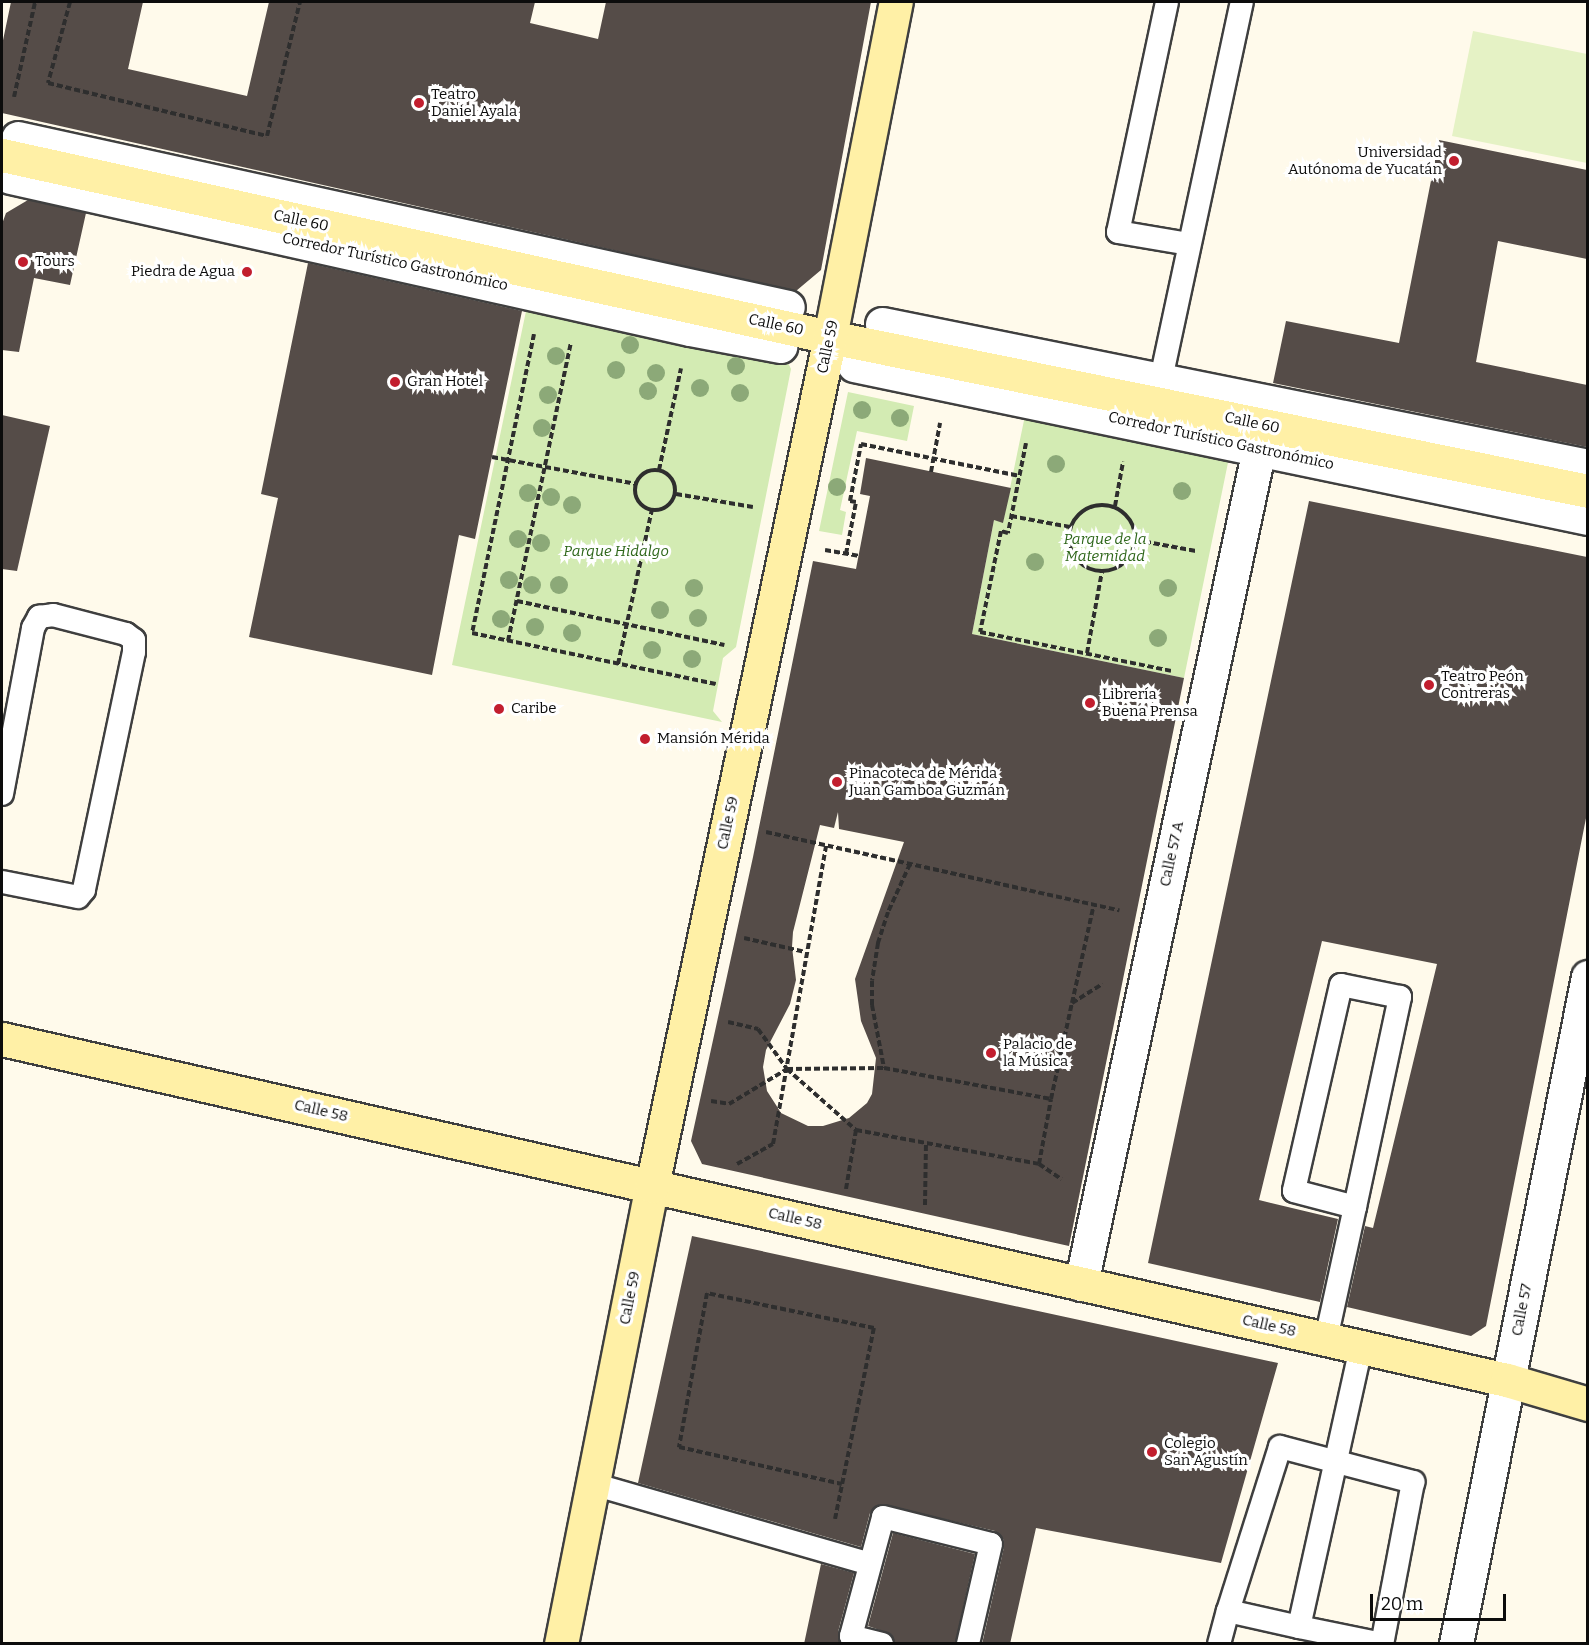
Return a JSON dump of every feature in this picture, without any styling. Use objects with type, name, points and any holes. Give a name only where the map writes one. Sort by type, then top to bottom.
[{"type":"main road","name":"Calle 59","points":[[561,1644],[652,1186],[830,337],[896,2]]},
{"type":"main road","name":"Calle 60","points":[[10,157],[830,337],[1159,392],[1262,437],[1587,491]]},
{"type":"main road","name":"Calle 58","points":[[2,1039],[1507,1380],[1587,1404]]},
{"type":"street","name":"Corredor Turístico Gastronómico","points":[[10,157],[543,296],[690,329],[780,346]]},
{"type":"street","points":[[10,157],[788,307]]},
{"type":"street","points":[[882,324],[1159,392],[1587,466]]},
{"type":"street","name":"Corredor Turístico Gastronómico","points":[[854,365],[1035,402],[1262,437],[1587,518]]},
{"type":"street","name":"Calle 57 A","points":[[1081,1284],[1262,437]]},
{"type":"street","name":"Calle 57","points":[[1456,1644],[1587,977]]},
{"type":"lane","points":[[1167,2],[1118,232],[1189,244]]},
{"type":"lane","points":[[1159,392],[1242,2]]},
{"type":"lane","points":[[2,791],[8,738],[33,628],[39,617],[53,615],[126,634],[134,640],[132,663],[84,890],[78,897],[2,882]]},
{"type":"lane","points":[[1326,1339],[1355,1207],[1400,997],[1341,985],[1294,1191],[1355,1207]]},
{"type":"lane","points":[[1299,1627],[1361,1348]]},
{"type":"lane","points":[[1219,1644],[1228,1611],[1280,1447],[1413,1482],[1382,1644],[1228,1611]]},
{"type":"lane","points":[[593,1484],[870,1564]]},
{"type":"lane","points":[[882,1644],[851,1636],[883,1517],[991,1544],[968,1644]]},
{"type":"path","points":[[12,103],[35,2]]},
{"type":"path","points":[[70,2],[48,83],[267,136],[300,2]]},
{"type":"path","points":[[543,296],[472,633],[718,685]]},
{"type":"path","points":[[659,470],[690,329]]},
{"type":"path","points":[[508,641],[573,333]]},
{"type":"path","points":[[931,472],[948,385]]},
{"type":"path","points":[[1035,402],[1008,533],[1001,531],[980,634],[1087,653],[1210,679]]},
{"type":"path","points":[[846,554],[856,502],[850,501],[861,444],[1019,476]]},
{"type":"path","points":[[492,457],[636,484]]},
{"type":"path","points":[[659,470],[670,476],[676,487],[676,494],[669,505],[652,510],[640,503],[635,491],[636,484],[642,474],[659,470]]},
{"type":"path","points":[[676,494],[763,509]]},
{"type":"path","points":[[750,518],[755,496]]},
{"type":"path","points":[[1103,504],[1124,511],[1135,529],[1136,540],[1127,561],[1118,567],[1102,571],[1085,567],[1076,560],[1071,549],[1070,527],[1083,510],[1103,504]]},
{"type":"path","points":[[618,664],[652,510]]},
{"type":"path","points":[[1011,516],[1070,527]]},
{"type":"path","points":[[1136,540],[1235,559]]},
{"type":"path","points":[[818,549],[859,555]]},
{"type":"path","points":[[1087,653],[1102,571]]},
{"type":"path","points":[[517,601],[724,645],[727,633]]},
{"type":"path","points":[[974,621],[982,623]]},
{"type":"path","points":[[761,831],[1158,919]]},
{"type":"path","points":[[734,1166],[773,1144],[805,952],[826,845]]},
{"type":"path","points":[[884,1068],[872,1005],[872,981],[878,943],[888,912],[910,864]]},
{"type":"path","points":[[1039,1164],[1094,904]]},
{"type":"path","points":[[740,938],[805,952]]},
{"type":"path","points":[[1072,1003],[1151,953]]},
{"type":"path","points":[[724,1021],[758,1029],[787,1069],[856,1130],[1039,1164],[1098,1204]]},
{"type":"path","points":[[707,1100],[729,1104],[787,1069],[884,1068],[1052,1099]]},
{"type":"path","points":[[845,1194],[856,1130]]},
{"type":"path","points":[[925,1211],[926,1143]]},
{"type":"path","points":[[828,1552],[874,1329],[707,1293],[679,1447],[842,1484]]},
{"type":"green space","points":[[1473,31],[1587,54],[1587,163],[1452,136]]},
{"type":"green space","name":"Parque Hidalgo","points":[[530,292],[780,346],[791,369],[736,647],[723,658],[713,711],[722,722],[452,665]]},
{"type":"green space","points":[[848,392],[914,406],[907,441],[857,431],[840,510],[846,512],[842,535],[819,531]]},
{"type":"green space","name":"Parque de la Maternidad","points":[[1028,401],[1232,443],[1184,678],[972,634],[994,520],[1003,522]]},
{"type":"building","points":[[11,2],[143,2],[128,69],[247,96],[269,2],[535,2],[530,23],[598,39],[606,2],[871,2],[821,270],[796,291],[2,113],[2,45]]},
{"type":"building","points":[[1439,140],[1587,170],[1587,259],[1498,241],[1476,362],[1587,385],[1587,447],[1273,383],[1286,321],[1399,343]]},
{"type":"building","points":[[28,200],[86,213],[70,285],[34,278],[19,352],[2,350],[2,224],[6,213]]},
{"type":"building","name":"Gran Hotel","points":[[308,263],[522,311],[475,539],[459,535],[432,675],[249,637],[278,498],[261,494]]},
{"type":"building","points":[[2,415],[50,426],[17,571],[2,569]]},
{"type":"building","points":[[866,458],[1011,488],[1003,523],[994,520],[972,634],[1184,678],[1069,1246],[702,1164],[691,1141],[753,857],[813,561],[856,569],[870,496],[860,494]],"holes":[[[838,812],[839,829],[904,842],[855,979],[861,1021],[876,1058],[872,1094],[867,1103],[849,1118],[823,1126],[808,1126],[781,1113],[767,1091],[763,1067],[766,1050],[790,1004],[796,980],[792,947],[793,932],[820,825],[834,828]]]},
{"type":"building","name":"Teatro Peón Contreras","points":[[1309,501],[1587,557],[1587,813],[1486,1326],[1471,1336],[1347,1307],[1365,1226],[1373,1228],[1437,964],[1322,941],[1259,1200],[1338,1219],[1320,1302],[1148,1263]]},
{"type":"building","points":[[692,1236],[1278,1363],[1221,1563],[1036,1528],[1010,1644],[982,1644],[1004,1547],[1004,1540],[995,1531],[880,1504],[870,1513],[861,1547],[638,1483]]},
{"type":"building","points":[[893,1533],[975,1554],[955,1644],[895,1644],[891,1634],[868,1626]]},
{"type":"building","points":[[821,1564],[854,1573],[838,1632],[840,1644],[804,1644]]},
{"type":"place","name":"Teatro Daniel Ayala","points":[[419,103]]},
{"type":"place","name":"Universidad Autónoma de Yucatán","points":[[1454,161]]},
{"type":"place","name":"Tours","points":[[23,262]]},
{"type":"place","name":"Piedra de Agua","points":[[247,272]]},
{"type":"place","name":"Gran Hotel","points":[[395,382]]},
{"type":"place","name":"Teatro Peón Contreras","points":[[1429,685]]},
{"type":"place","name":"Librería Buena Prensa","points":[[1090,703]]},
{"type":"place","name":"Caribe","points":[[499,709]]},
{"type":"place","name":"Mansión Mérida","points":[[645,739]]},
{"type":"place","name":"Pinacoteca de Mérida Juan Gamboa Guzmán","points":[[837,782]]},
{"type":"place","name":"Palacio de la Música","points":[[991,1053]]},
{"type":"place","name":"Colegio San Agustín","points":[[1152,1452]]}]
